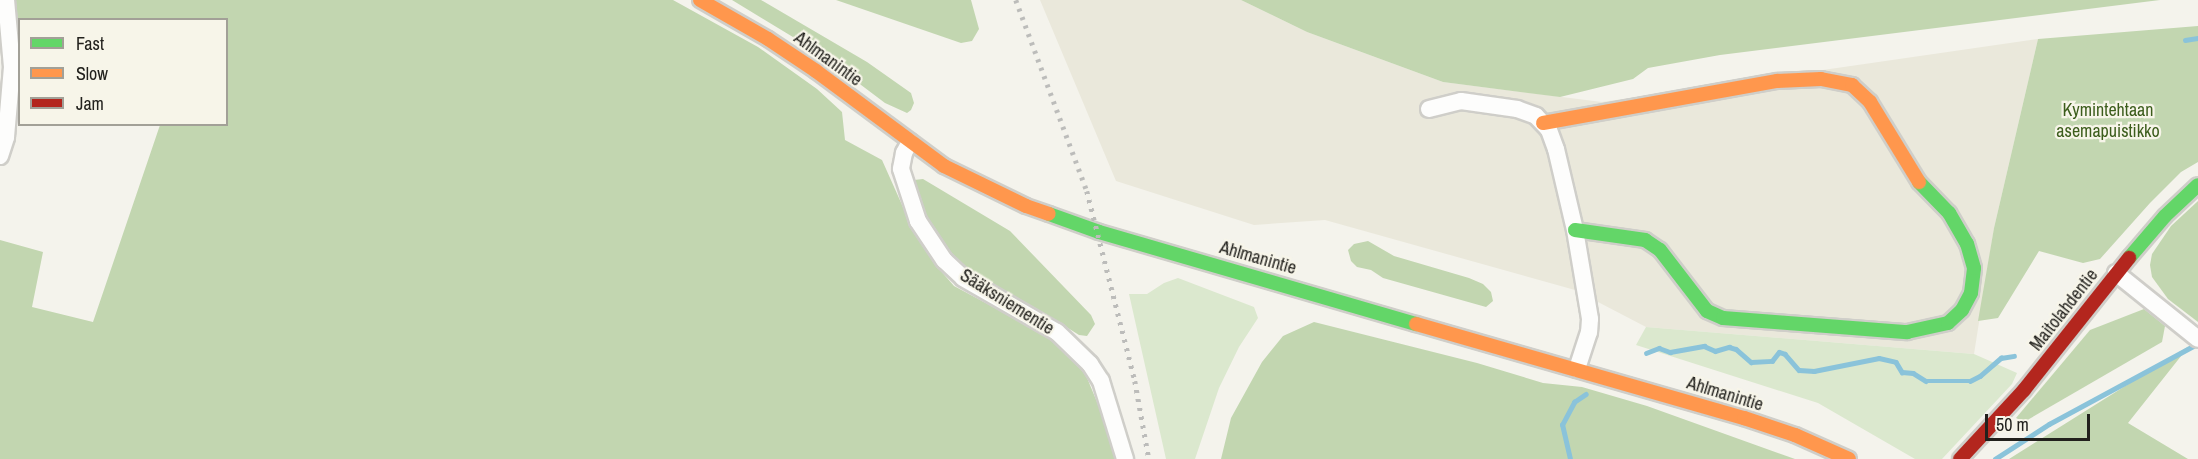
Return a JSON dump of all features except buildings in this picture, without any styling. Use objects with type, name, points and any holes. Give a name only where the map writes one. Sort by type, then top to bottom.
[{"type":"street","points":[[0,156],[6,137],[12,67],[6,0]]},
{"type":"street","name":"Ahlmanintie","points":[[700,0],[768,39],[816,71],[910,142],[960,176],[1026,206],[1099,232],[1784,431],[1849,459]]},
{"type":"street","points":[[1543,123],[1777,81],[1821,79],[1852,85],[1870,102],[1919,182],[1949,213],[1967,243],[1974,268],[1971,293],[1962,310],[1948,323],[1907,332],[1723,318],[1707,311],[1660,250],[1645,240],[1575,230]]},
{"type":"street","points":[[1429,109],[1461,101],[1517,109],[1536,116],[1549,130],[1556,149],[1575,230],[1590,319],[1589,332],[1577,369]]},
{"type":"street","name":"Sääksniementie","points":[[910,142],[904,153],[901,169],[909,200],[924,231],[944,260],[963,278],[1057,332],[1090,364],[1101,381],[1125,459]]},
{"type":"street","name":"Maitolahdentie","points":[[1960,459],[2024,390],[2116,273],[2165,216],[2198,185]]},
{"type":"street","points":[[2116,273],[2198,339]]},
{"type":"shaded area","points":[[1040,0],[1241,0],[1307,32],[1443,82],[1602,102],[2038,39],[1994,228],[1974,354],[1646,327],[1575,290],[1325,220],[1254,225],[1116,181]]},
{"type":"green space","points":[[13,0],[673,0],[758,47],[817,89],[842,112],[845,140],[882,160],[915,234],[934,263],[954,286],[1055,340],[1085,373],[1102,414],[1115,459],[0,459],[0,240],[43,252],[32,307],[93,322],[160,126],[228,126],[228,18],[18,18],[18,53],[16,52]]},
{"type":"green space","points":[[732,0],[761,0],[867,62],[911,93],[914,103],[911,110],[907,113],[885,103],[816,51]]},
{"type":"green space","points":[[836,0],[971,0],[979,29],[972,41],[961,43]]},
{"type":"green space","points":[[1241,0],[2160,0],[1720,55],[1648,68],[1633,79],[1560,97],[1443,82],[1307,32]]},
{"type":"green space","name":"Kymintehtaan asemapuistikko","points":[[2198,26],[2198,162],[2181,172],[2100,259],[2083,263],[2039,251],[1998,318],[1978,321],[1994,228],[2038,39]]},
{"type":"green space","points":[[923,179],[1010,231],[1091,315],[1095,324],[1087,336],[1079,335],[1060,323],[1010,299],[974,277],[943,246],[920,211],[913,191],[914,180]]},
{"type":"green space","points":[[2198,201],[2198,322],[2168,299],[2152,277],[2150,265],[2152,254],[2171,226]]},
{"type":"green space","points":[[1368,241],[1394,256],[1483,284],[1491,292],[1493,301],[1486,307],[1383,278],[1371,270],[1357,267],[1351,261],[1348,250],[1354,244]]},
{"type":"green space","points":[[1178,278],[1254,307],[1258,318],[1239,347],[1219,388],[1195,459],[1166,459],[1129,294],[1147,294],[1164,283]]},
{"type":"green space","points":[[2144,309],[2165,326],[2162,342],[2024,422],[2016,418],[2090,330]]},
{"type":"green space","points":[[1314,322],[1477,363],[1543,383],[1582,387],[1647,406],[1795,459],[1221,459],[1231,418],[1262,362],[1283,336]]},
{"type":"green space","points":[[1646,327],[1974,354],[2017,373],[2012,384],[1942,459],[1915,459],[1818,403],[1636,345]]},
{"type":"green space","points":[[2189,346],[2128,423],[2188,459],[2009,459]]},
{"type":"waterway","points":[[2185,40],[2198,38]]},
{"type":"waterway","points":[[1646,353],[1659,348],[1670,352],[1704,346],[1715,351],[1729,347],[1736,349],[1751,362],[1772,361],[1779,352],[1785,354],[1799,370],[1814,371],[1879,358],[1896,362],[1902,372],[1913,373],[1926,381],[1970,381],[1980,376],[2001,358],[2014,356]]},
{"type":"waterway","points":[[1995,459],[2049,424],[2193,346]]},
{"type":"waterway","points":[[1570,459],[1562,425],[1574,402],[1586,394]]},
{"type":"railway","points":[[1016,0],[1087,191],[1135,381],[1149,459]]},
{"type":"traffic: fast","points":[[1575,230],[1645,240],[1660,250],[1707,311],[1723,318],[1907,332],[1948,323],[1962,310],[1971,293],[1974,268],[1967,244],[1949,213],[1919,182]]},
{"type":"traffic: fast","points":[[2129,258],[2165,216],[2198,185]]},
{"type":"traffic: fast","points":[[1049,214],[1099,232],[1416,324]]},
{"type":"traffic: slow","points":[[700,0],[768,39],[816,71],[944,166],[1026,206],[1049,214]]},
{"type":"traffic: slow","points":[[1543,123],[1777,81],[1821,79],[1852,85],[1870,102],[1919,182]]},
{"type":"traffic: slow","points":[[1416,324],[1744,418],[1795,435],[1849,459]]},
{"type":"traffic: jam","points":[[1960,459],[2024,390],[2129,258]]}]
